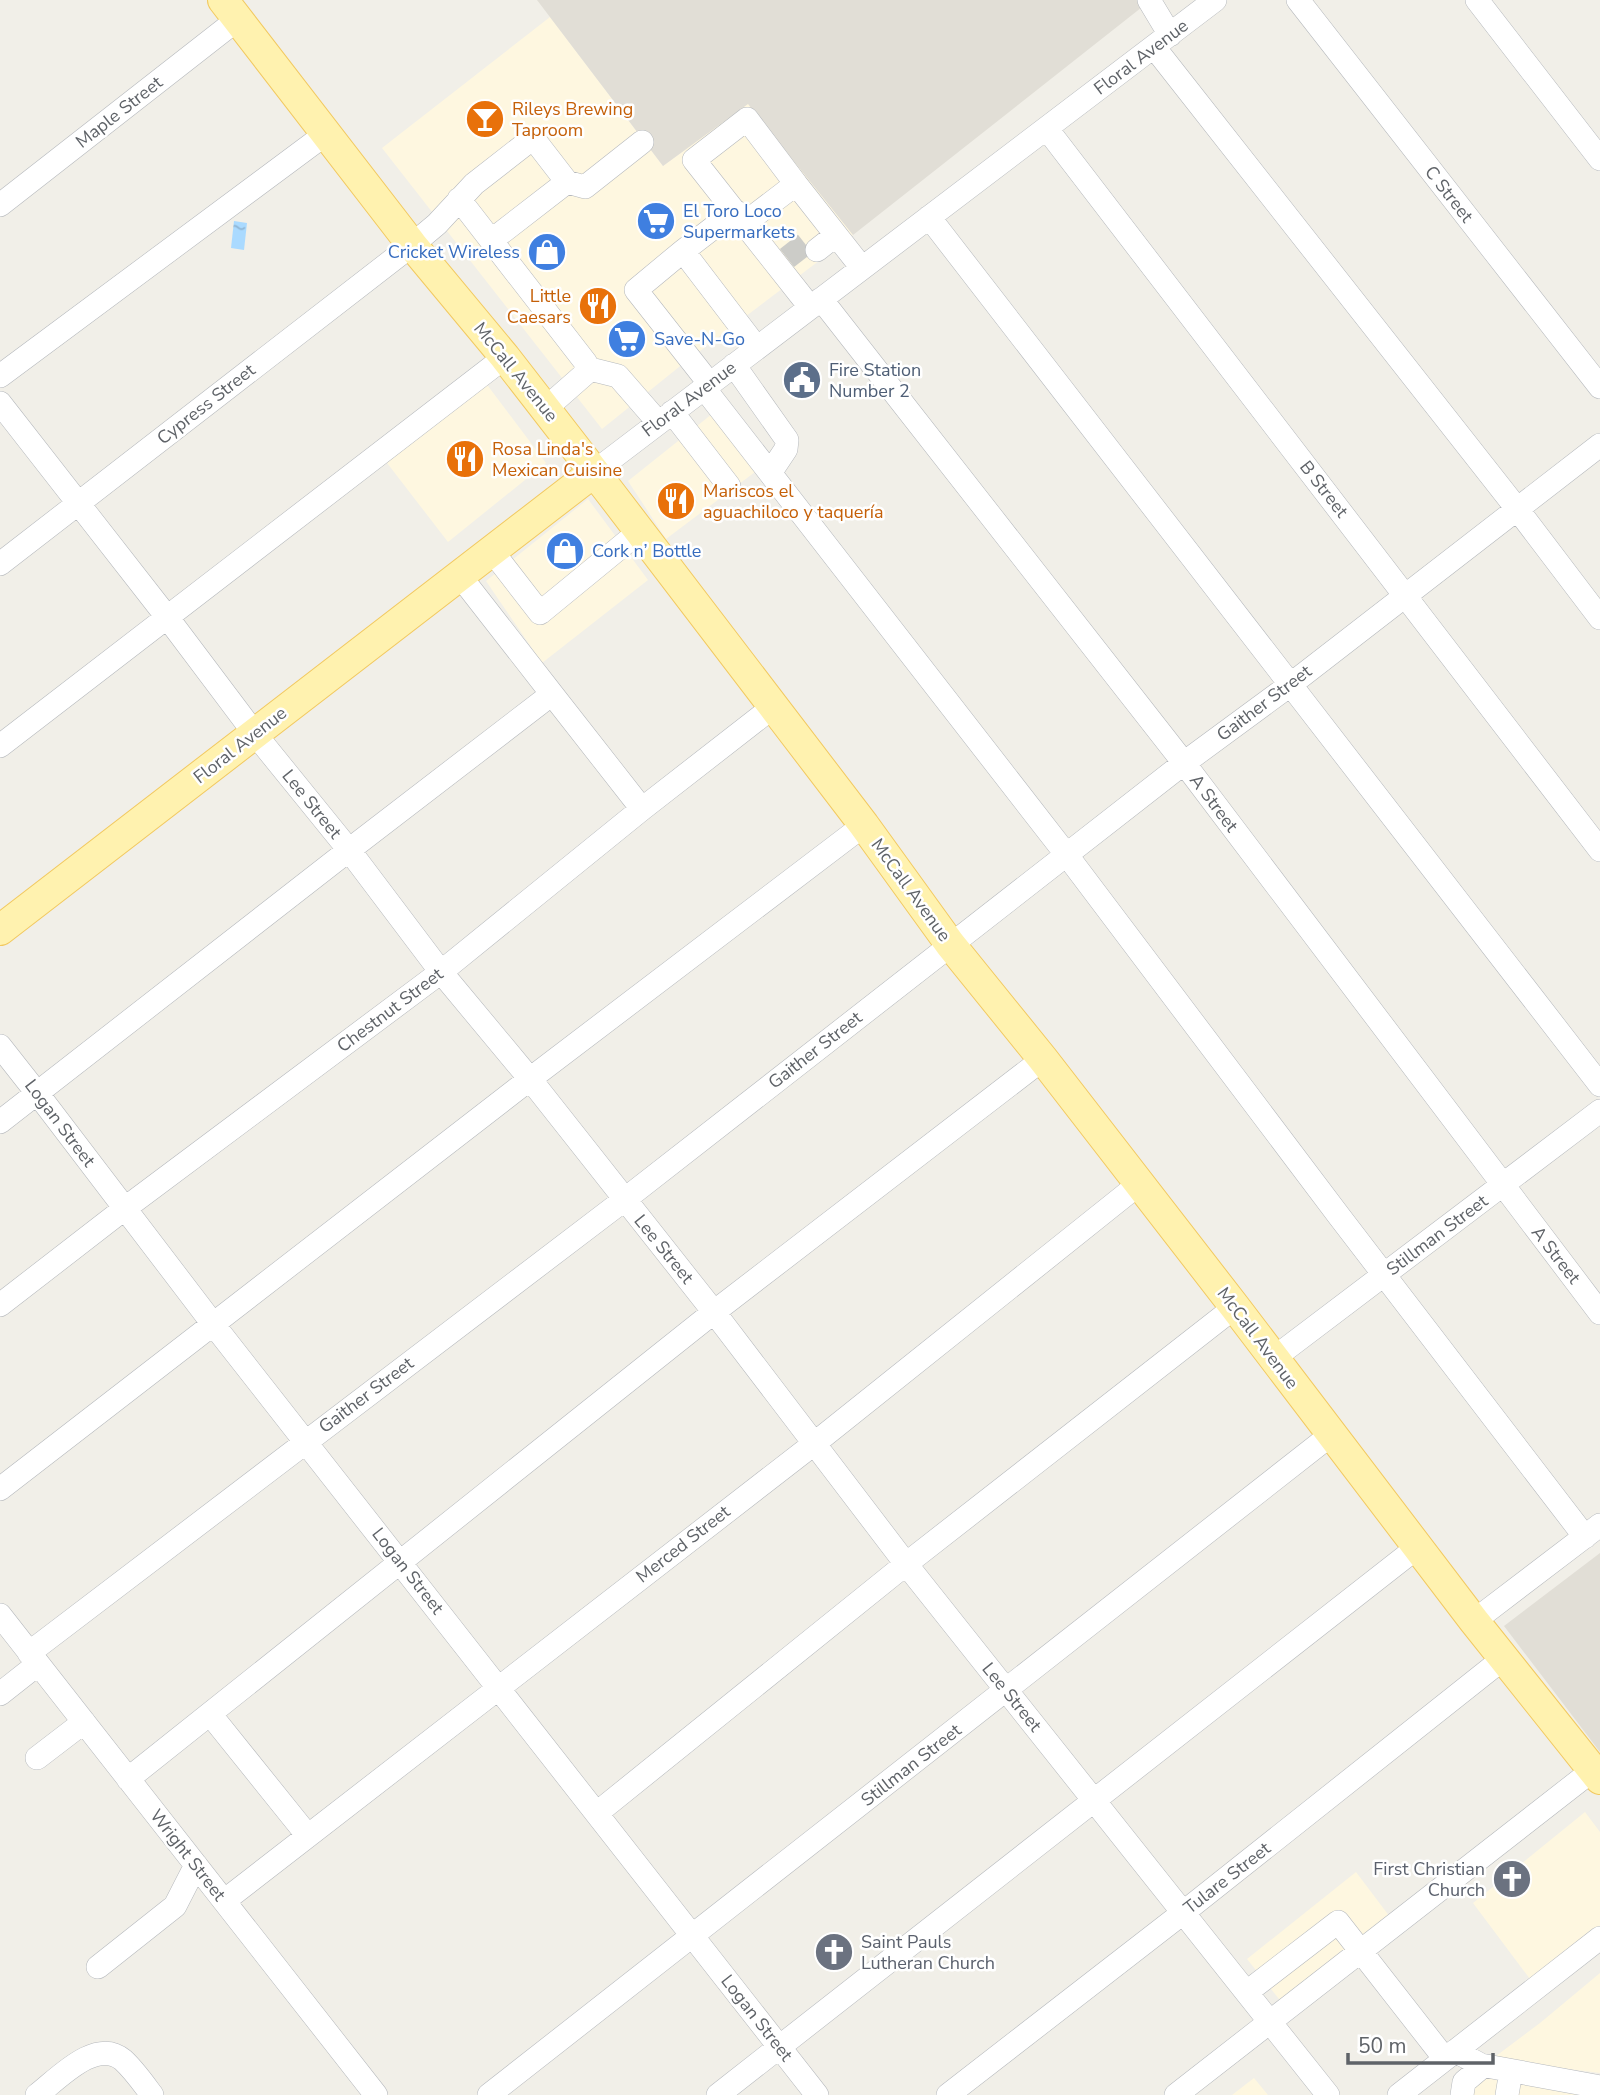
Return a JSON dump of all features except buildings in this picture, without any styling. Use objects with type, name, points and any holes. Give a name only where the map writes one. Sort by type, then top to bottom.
[{"type":"main road","name":"McCall Avenue","points":[[231,10],[412,245],[505,357],[640,531],[864,825],[950,944],[1043,1059],[1474,1621],[1596,1774]]},
{"type":"main road","name":"Floral Avenue","points":[[0,930],[594,472]]},
{"type":"street","points":[[1149,0],[1162,41],[1600,618]]},
{"type":"street","name":"Floral Avenue","points":[[594,472],[1215,0]]},
{"type":"street","name":"C Street","points":[[1298,0],[1600,387]]},
{"type":"street","points":[[1477,0],[1600,159]]},
{"type":"street","name":"Maple Street","points":[[0,205],[231,10]]},
{"type":"street","name":"A Street","points":[[796,184],[747,119],[694,160],[740,217],[786,266],[1184,762],[1600,1313]]},
{"type":"street","name":"B Street","points":[[1046,129],[1406,594],[1600,850]]},
{"type":"street","points":[[0,376],[327,133]]},
{"type":"street","name":"Cypress Street","points":[[0,564],[436,224],[464,205],[474,184],[533,138],[567,182]]},
{"type":"street","points":[[492,240],[567,182],[585,187],[642,142]]},
{"type":"street","points":[[862,268],[796,184],[683,251],[636,290],[770,473],[1066,854],[1323,1195],[1593,1531],[1474,1621]]},
{"type":"street","points":[[464,205],[586,363],[586,373],[545,409]]},
{"type":"street","points":[[929,217],[1600,1085]]},
{"type":"street","points":[[813,245],[832,231]]},
{"type":"street","points":[[683,251],[757,348]]},
{"type":"street","points":[[0,746],[505,357]]},
{"type":"street","points":[[734,365],[788,440],[786,449],[770,473]]},
{"type":"street","points":[[586,368],[618,376],[665,417],[729,486]]},
{"type":"street","name":"Lee Street","points":[[0,403],[441,972],[530,1079],[714,1312],[906,1564],[1328,2095]]},
{"type":"street","name":"Gaither Street","points":[[0,1693],[34,1659],[306,1441],[624,1200],[1184,762],[1290,685],[1600,445]]},
{"type":"street","points":[[492,551],[540,613],[640,531]]},
{"type":"street","points":[[460,576],[642,809]]},
{"type":"street","points":[[0,1122],[552,694]]},
{"type":"street","name":"Chestnut Street","points":[[0,1305],[441,972],[773,707]]},
{"type":"street","points":[[0,1489],[530,1079],[864,825]]},
{"type":"street","name":"Logan Street","points":[[0,1046],[213,1324],[817,2095]]},
{"type":"street","points":[[128,1779],[714,1312],[1043,1059]]},
{"type":"street","name":"Stillman Street","points":[[1274,1359],[1600,1111]]},
{"type":"street","name":"Merced Street","points":[[224,1901],[815,1443],[1139,1184]]},
{"type":"street","points":[[597,1813],[906,1564],[1235,1307]]},
{"type":"street","name":"Stillman Street","points":[[489,2095],[1332,1434]]},
{"type":"street","points":[[718,2095],[1419,1546]]},
{"type":"street","name":"Wright Street","points":[[0,1615],[376,2095]]},
{"type":"street","name":"Tulare Street","points":[[948,2095],[1504,1658]]},
{"type":"street","points":[[210,1714],[308,1836]]},
{"type":"street","points":[[37,1758],[83,1722]]},
{"type":"street","points":[[1177,2095],[1361,1951],[1596,1774]]},
{"type":"street","points":[[99,1967],[175,1906],[196,1865]]},
{"type":"street","points":[[1247,1992],[1338,1922],[1450,2055],[1483,2066],[1600,2087]]},
{"type":"street","points":[[1399,2095],[1600,1938]]},
{"type":"street","points":[[37,2095],[83,2060],[100,2052],[116,2055],[123,2060],[152,2095]]},
{"type":"street","points":[[1462,2095],[1464,2082],[1483,2066]]},
{"type":"street","points":[[1507,2095],[1511,2071]]},
{"type":"shaded area","points":[[537,0],[1151,0],[853,235],[748,104],[663,166]]},
{"type":"shaded area","points":[[550,17],[663,166],[748,103],[853,235],[602,429],[382,148]]},
{"type":"shaded area","points":[[485,382],[546,463],[448,542],[384,459]]},
{"type":"shaded area","points":[[722,406],[767,463],[666,539],[628,481]]},
{"type":"shaded area","points":[[588,499],[648,580],[542,663],[486,581]]},
{"type":"shaded area","points":[[1600,1553],[1600,1752],[1504,1626]]},
{"type":"shaded area","points":[[1585,1812],[1600,1832],[1600,1942],[1539,1991],[1473,1903]]},
{"type":"shaded area","points":[[1356,1872],[1390,1917],[1283,2004],[1247,1959]]},
{"type":"shaded area","points":[[1600,1973],[1600,2073],[1492,2059],[1540,2023]]},
{"type":"shaded area","points":[[1476,2072],[1600,2095],[1462,2095]]},
{"type":"shaded area","points":[[1254,2078],[1268,2095],[1232,2095]]},
{"type":"water","points":[[234,221],[247,223],[244,250],[231,248]]},
{"type":"tunnel","points":[[787,258],[810,240]]},
{"type":"place","name":"Rileys Brewing Taproom","points":[[485,119]]},
{"type":"place","name":"El Toro Loco Supermarkets","points":[[656,221]]},
{"type":"place","name":"Cricket Wireless","points":[[547,252]]},
{"type":"place","name":"Little Caesars","points":[[598,306]]},
{"type":"place","name":"Save-N-Go","points":[[627,339]]},
{"type":"place","name":"Fire Station Number 2","points":[[802,380]]},
{"type":"place","name":"Rosa Linda's Mexican Cuisine","points":[[465,459]]},
{"type":"place","name":"Mariscos el aguachiloco y taquería","points":[[676,501]]},
{"type":"place","name":"Cork n’ Bottle","points":[[565,551]]},
{"type":"place","name":"First Christian Church","points":[[1512,1879]]},
{"type":"place","name":"Saint Pauls Lutheran Church","points":[[834,1952]]}]
